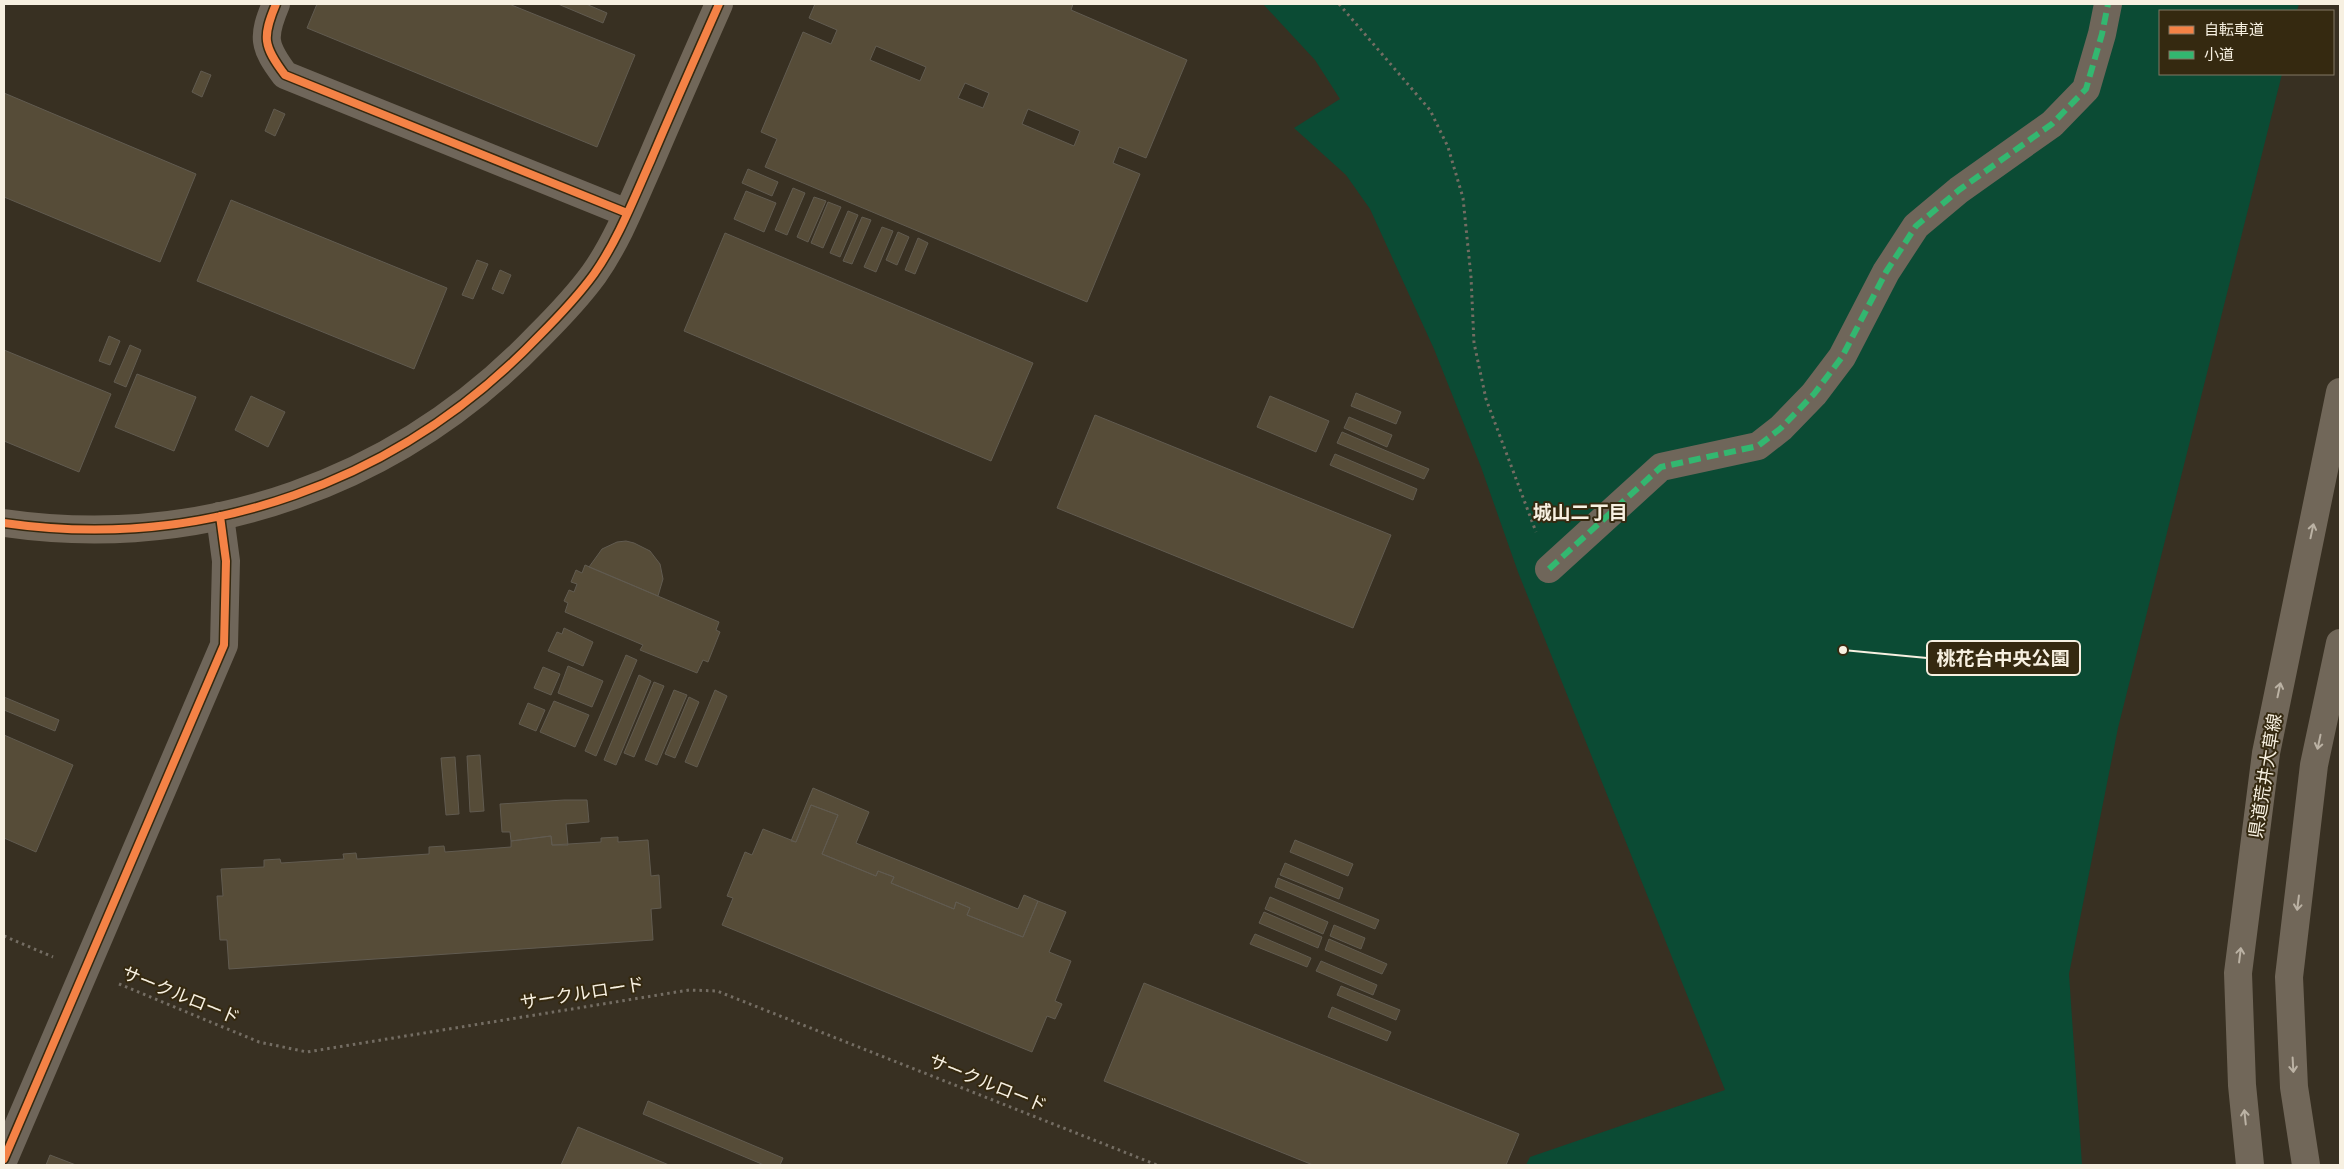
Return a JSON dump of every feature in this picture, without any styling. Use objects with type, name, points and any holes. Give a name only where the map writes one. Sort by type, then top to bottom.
[{"type":"main road","points":[[4,523],[43,529],[97,531],[152,528],[220,516],[316,488],[410,441],[468,402],[516,360],[562,312],[595,272],[628,213],[719,4]]},
{"type":"main road","name":"県道荒井大草線","points":[[2250,1165],[2242,1085],[2239,963],[2266,753],[2340,392]]},
{"type":"main road","points":[[2306,1165],[2294,1087],[2289,977],[2314,765],[2340,643]]},
{"type":"street","points":[[276,4],[265,29],[270,55],[285,75],[628,213]]},
{"type":"street","points":[[1549,569],[1660,467],[1758,446],[1781,428],[1814,394],[1842,357],[1886,272],[1916,226],[1959,190],[2052,124],[2086,89],[2102,34],[2108,4]]},
{"type":"street","points":[[4,1159],[224,645],[226,561],[220,516]]},
{"type":"path","points":[[1339,4],[1430,110],[1448,147],[1463,198],[1471,277],[1474,343],[1486,399],[1549,569]]},
{"type":"green space","points":[[1263,4],[2299,4],[2297,10],[2159,10],[2159,75],[2282,75],[2118,728],[2069,974],[2082,1165],[1526,1165],[1530,1157],[1725,1090],[1518,572],[1481,467],[1434,349],[1370,209],[1346,175],[1294,128],[1340,99],[1315,60]]},
{"type":"building","points":[[317,4],[509,4],[635,55],[597,147],[307,28]]},
{"type":"building","points":[[558,4],[586,4],[607,13],[603,23]]},
{"type":"building","points":[[815,4],[1073,4],[1071,10],[1187,60],[1146,158],[1119,147],[1113,163],[1140,174],[1087,302],[765,167],[777,139],[761,132],[803,32],[831,44],[837,30],[809,18]],"holes":[[[876,46],[926,67],[920,81],[870,60]],[[965,83],[989,93],[983,108],[958,98]],[[1028,109],[1080,131],[1074,146],[1022,124]]]},
{"type":"building","points":[[201,71],[211,75],[202,97],[192,92]]},
{"type":"building","points":[[4,93],[196,174],[160,262],[4,197]]},
{"type":"building","points":[[274,109],[285,114],[275,136],[265,131]]},
{"type":"building","points":[[748,169],[778,182],[772,196],[742,183]]},
{"type":"building","points":[[793,188],[805,193],[787,235],[775,230]]},
{"type":"building","points":[[746,191],[776,203],[764,232],[734,219]]},
{"type":"building","points":[[814,197],[826,201],[808,242],[797,237]]},
{"type":"building","points":[[231,200],[447,288],[414,369],[197,281]]},
{"type":"building","points":[[828,202],[841,207],[823,248],[811,243]]},
{"type":"building","points":[[848,211],[858,215],[840,257],[830,253]]},
{"type":"building","points":[[862,217],[871,220],[852,264],[843,261]]},
{"type":"building","points":[[882,227],[893,231],[876,272],[864,267]]},
{"type":"building","points":[[898,232],[909,237],[897,265],[886,260]]},
{"type":"building","points":[[725,233],[1033,363],[991,461],[684,331]]},
{"type":"building","points":[[918,238],[928,243],[915,274],[905,270]]},
{"type":"building","points":[[477,260],[488,264],[473,299],[462,295]]},
{"type":"building","points":[[500,270],[511,275],[503,294],[492,289]]},
{"type":"building","points":[[109,336],[120,341],[110,365],[99,361]]},
{"type":"building","points":[[130,345],[141,350],[126,387],[114,382]]},
{"type":"building","points":[[4,350],[111,394],[79,472],[4,441]]},
{"type":"building","points":[[137,374],[196,397],[174,451],[115,427]]},
{"type":"building","points":[[1356,393],[1401,412],[1396,424],[1351,406]]},
{"type":"building","points":[[251,396],[285,412],[268,447],[235,430]]},
{"type":"building","points":[[1270,396],[1329,421],[1316,452],[1257,427]]},
{"type":"building","points":[[1095,415],[1391,535],[1353,628],[1057,508]]},
{"type":"building","points":[[1349,417],[1392,435],[1387,447],[1344,428]]},
{"type":"building","points":[[1342,432],[1429,469],[1424,479],[1337,443]]},
{"type":"building","points":[[1335,454],[1417,489],[1413,500],[1330,465]]},
{"type":"building","points":[[626,541],[650,551],[660,564],[663,579],[658,596],[589,567],[602,549],[617,542]]},
{"type":"building","points":[[585,565],[719,622],[716,630],[720,632],[708,662],[703,660],[697,673],[640,650],[643,645],[565,612],[568,603],[564,601],[569,590],[574,592],[577,584],[571,582],[576,570],[582,573]]},
{"type":"building","points":[[564,628],[593,642],[583,666],[548,651],[557,632],[562,634]]},
{"type":"building","points":[[626,655],[637,660],[596,756],[585,751]]},
{"type":"building","points":[[568,666],[603,681],[592,707],[558,693]]},
{"type":"building","points":[[543,667],[560,674],[551,695],[534,688]]},
{"type":"building","points":[[639,675],[651,681],[616,765],[604,760]]},
{"type":"building","points":[[654,682],[664,686],[634,757],[624,753]]},
{"type":"building","points":[[674,690],[687,695],[657,765],[645,760]]},
{"type":"building","points":[[715,690],[727,696],[697,767],[685,762]]},
{"type":"building","points":[[4,697],[59,720],[55,731],[4,710]]},
{"type":"building","points":[[689,697],[699,702],[675,758],[665,754]]},
{"type":"building","points":[[554,701],[589,715],[575,747],[540,732]]},
{"type":"building","points":[[528,703],[545,710],[536,731],[519,724]]},
{"type":"building","points":[[4,735],[73,765],[36,852],[4,838]]},
{"type":"building","points":[[480,755],[484,811],[470,812],[467,756]]},
{"type":"building","points":[[455,757],[459,814],[446,815],[441,758]]},
{"type":"building","points":[[813,788],[869,812],[856,843],[1018,909],[1024,895],[1038,901],[1023,937],[967,915],[970,908],[956,902],[954,909],[891,883],[894,877],[878,871],[876,876],[822,854],[838,815],[811,805],[796,842],[791,841]]},
{"type":"building","points":[[587,800],[589,822],[566,824],[568,845],[552,845],[551,836],[511,841],[510,832],[502,832],[500,804]]},
{"type":"building","points":[[811,805],[838,815],[822,854],[876,876],[878,871],[894,877],[891,883],[954,909],[956,902],[970,908],[967,915],[1023,937],[1038,901],[1066,912],[1049,952],[1071,961],[1055,1001],[1062,1004],[1055,1019],[1047,1016],[1032,1052],[722,925],[733,898],[727,896],[745,852],[752,855],[763,829],[796,842]]},
{"type":"building","points":[[551,836],[552,845],[601,842],[601,838],[618,837],[618,842],[648,840],[651,876],[659,875],[661,908],[651,909],[653,940],[229,969],[227,940],[220,940],[217,896],[223,896],[221,869],[264,867],[264,860],[280,859],[281,863],[344,859],[343,854],[356,853],[357,859],[429,854],[429,847],[444,846],[445,852],[511,847],[511,841]]},
{"type":"building","points":[[1295,840],[1353,864],[1348,876],[1290,852]]},
{"type":"building","points":[[1285,863],[1343,888],[1339,899],[1280,875]]},
{"type":"building","points":[[1278,878],[1379,920],[1375,929],[1275,887]]},
{"type":"building","points":[[1270,897],[1328,922],[1323,934],[1265,909]]},
{"type":"building","points":[[1264,912],[1322,937],[1318,948],[1259,923]]},
{"type":"building","points":[[1334,925],[1365,938],[1361,949],[1330,936]]},
{"type":"building","points":[[1255,934],[1311,958],[1307,967],[1250,944]]},
{"type":"building","points":[[1329,939],[1387,964],[1382,974],[1325,950]]},
{"type":"building","points":[[1321,961],[1377,985],[1373,995],[1316,971]]},
{"type":"building","points":[[1144,983],[1519,1134],[1506,1165],[1313,1165],[1104,1081]]},
{"type":"building","points":[[1341,986],[1400,1010],[1396,1020],[1337,995]]},
{"type":"building","points":[[1332,1007],[1391,1032],[1387,1041],[1328,1017]]},
{"type":"building","points":[[648,1101],[783,1158],[780,1165],[764,1165],[643,1114]]},
{"type":"building","points":[[578,1127],[669,1165],[561,1165]]},
{"type":"building","points":[[50,1155],[76,1165],[46,1165]]},
{"type":"marked path","points":[[1549,569],[1661,467],[1758,446],[1781,428],[1814,394],[1842,357],[1886,272],[1916,226],[1959,190],[2052,124],[2086,89],[2102,34],[2108,4]]},
{"type":"cycle path","points":[[276,4],[268,25],[267,41],[272,56],[285,75],[627,213]]},
{"type":"cycle path","points":[[4,523],[79,529],[153,527],[225,515],[294,495],[361,467],[425,431],[484,387],[539,336],[575,298],[603,261],[625,218],[719,4]]},
{"type":"cycle path","points":[[4,1159],[224,645],[226,561],[220,516]]},
{"type":"place","name":"桃花台中央公園","points":[[1843,650]]},
{"type":"district","name":"城山二丁目","points":[[1580,512]]}]
